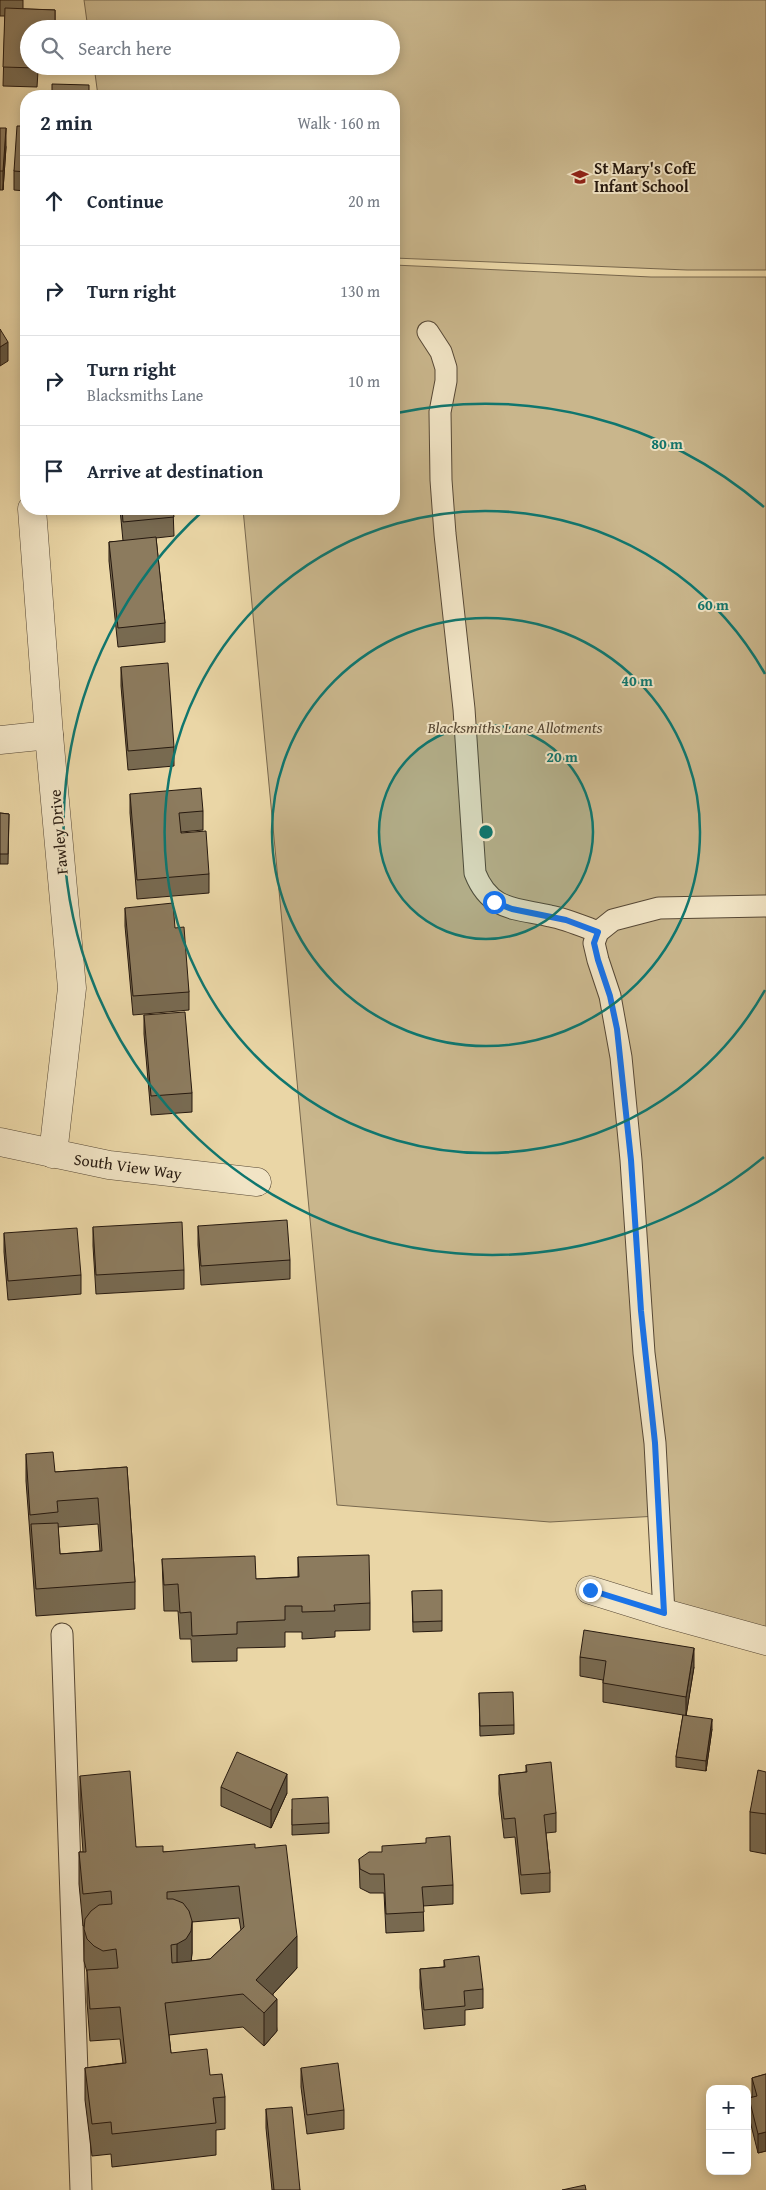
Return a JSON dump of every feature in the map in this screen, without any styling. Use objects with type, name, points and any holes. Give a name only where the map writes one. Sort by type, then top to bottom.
[{"type":"street","name":"Fawley Drive","points":[[32,515],[72,988],[53,1154]]},
{"type":"street","points":[[0,740],[50,735]]},
{"type":"street","name":"South View Way","points":[[0,1142],[109,1165],[257,1182]]},
{"type":"street","points":[[590,1590],[766,1641]]},
{"type":"lane","points":[[428,332],[441,352],[446,368],[446,381],[440,412],[441,480],[464,709],[474,873],[488,895],[501,906],[552,916],[598,932]]},
{"type":"lane","points":[[664,1613],[655,1443],[641,1311],[631,1160],[617,1029],[610,996],[594,943],[598,932],[613,920],[658,908],[766,906]]},
{"type":"lane","points":[[62,1634],[81,2190]]},
{"type":"green space","name":"St Mary's CofE Infant School","points":[[84,0],[766,0],[766,270],[687,270],[400,258],[400,90],[97,90],[95,75],[400,75],[400,20],[87,20]]},
{"type":"green space","name":"Blacksmiths Lane Allotments","points":[[400,265],[651,277],[766,277],[766,1641],[664,1613],[658,1516],[550,1522],[337,1505],[244,515],[400,515]]},
{"type":"building","points":[[5,8],[55,10],[55,20],[20,20],[20,68],[3,67]]},
{"type":"building","points":[[52,84],[89,85],[89,90],[52,90]]},
{"type":"building","points":[[17,126],[20,126],[20,172],[14,171]]},
{"type":"building","points":[[0,128],[6,128],[3,171],[0,171]]},
{"type":"building","points":[[0,329],[8,342],[0,347]]},
{"type":"building","points":[[122,515],[174,515],[174,517],[123,522]]},
{"type":"building","points":[[156,537],[165,623],[118,628],[109,542]]},
{"type":"building","points":[[168,663],[174,747],[128,751],[121,667]]},
{"type":"building","points":[[201,788],[203,811],[179,813],[181,833],[206,831],[209,874],[137,880],[130,794]]},
{"type":"building","points":[[0,813],[9,814],[8,854],[0,854]]},
{"type":"building","points":[[173,903],[175,928],[184,927],[189,992],[133,996],[125,908]]},
{"type":"building","points":[[185,1012],[192,1093],[151,1096],[144,1015]]},
{"type":"building","points":[[287,1220],[290,1260],[201,1266],[198,1226]]},
{"type":"building","points":[[182,1222],[184,1270],[96,1275],[93,1227]]},
{"type":"building","points":[[77,1228],[81,1275],[8,1281],[4,1233]]},
{"type":"building","points":[[53,1452],[55,1472],[127,1467],[135,1582],[36,1589],[31,1524],[58,1523],[60,1554],[102,1551],[98,1498],[57,1501],[58,1512],[30,1515],[26,1454]]},
{"type":"building","points":[[369,1555],[370,1603],[334,1605],[335,1611],[302,1612],[302,1606],[285,1606],[285,1620],[237,1622],[237,1634],[192,1636],[191,1612],[180,1613],[178,1584],[164,1585],[162,1559],[255,1556],[256,1579],[299,1577],[298,1557]]},
{"type":"building","points":[[442,1590],[442,1621],[413,1622],[412,1591]]},
{"type":"building","points":[[584,1630],[694,1648],[686,1697],[603,1683],[606,1661],[580,1657]]},
{"type":"building","points":[[513,1692],[514,1725],[480,1726],[479,1693]]},
{"type":"building","points":[[683,1715],[712,1719],[706,1761],[676,1757]]},
{"type":"building","points":[[237,1752],[287,1774],[271,1810],[221,1787]]},
{"type":"building","points":[[551,1762],[556,1813],[544,1815],[550,1873],[521,1875],[515,1818],[504,1819],[499,1775],[527,1772],[526,1765]]},
{"type":"building","points":[[758,1770],[766,1772],[766,1814],[750,1812]]},
{"type":"building","points":[[130,1771],[136,1847],[163,1846],[163,1852],[255,1844],[255,1848],[286,1845],[297,1936],[256,1980],[277,1999],[264,2013],[243,1994],[165,2003],[171,2053],[207,2049],[210,2075],[222,2074],[225,2097],[213,2098],[216,2123],[112,2134],[111,2122],[92,2124],[85,2068],[126,2063],[120,2007],[90,2009],[87,1970],[118,1968],[116,1949],[103,1951],[94,1946],[87,1939],[84,1929],[85,1919],[91,1911],[99,1905],[112,1904],[111,1891],[83,1894],[79,1852],[86,1852],[80,1776]],"holes":[[[239,1886],[244,1927],[210,1959],[172,1963],[171,1945],[186,1939],[191,1931],[192,1921],[189,1911],[183,1903],[167,1899],[167,1892]]]},
{"type":"building","points":[[328,1797],[329,1823],[292,1825],[292,1799]]},
{"type":"building","points":[[450,1836],[453,1885],[422,1887],[424,1912],[386,1914],[384,1874],[370,1874],[360,1869],[359,1859],[369,1852],[382,1852],[382,1846],[426,1843],[426,1838]]},
{"type":"building","points":[[479,1956],[483,1989],[464,1991],[465,2006],[424,2010],[420,1969],[445,1967],[444,1960]]},
{"type":"building","points":[[338,2063],[344,2110],[307,2115],[301,2068]]},
{"type":"building","points":[[766,2074],[766,2132],[758,2134],[751,2106],[751,2098],[757,2096],[752,2078]]},
{"type":"building","points":[[292,2107],[300,2190],[274,2190],[266,2109]]},
{"type":"building","points":[[585,2185],[586,2190],[562,2190]]},
{"type":"place","name":"St Mary's CofE Infant School","points":[[580,177]]},
{"type":"route","points":[[494,902],[512,909],[566,920],[598,932],[594,943],[610,996],[621,1057],[631,1160],[644,1353],[655,1443],[664,1613],[590,1590]]}]
